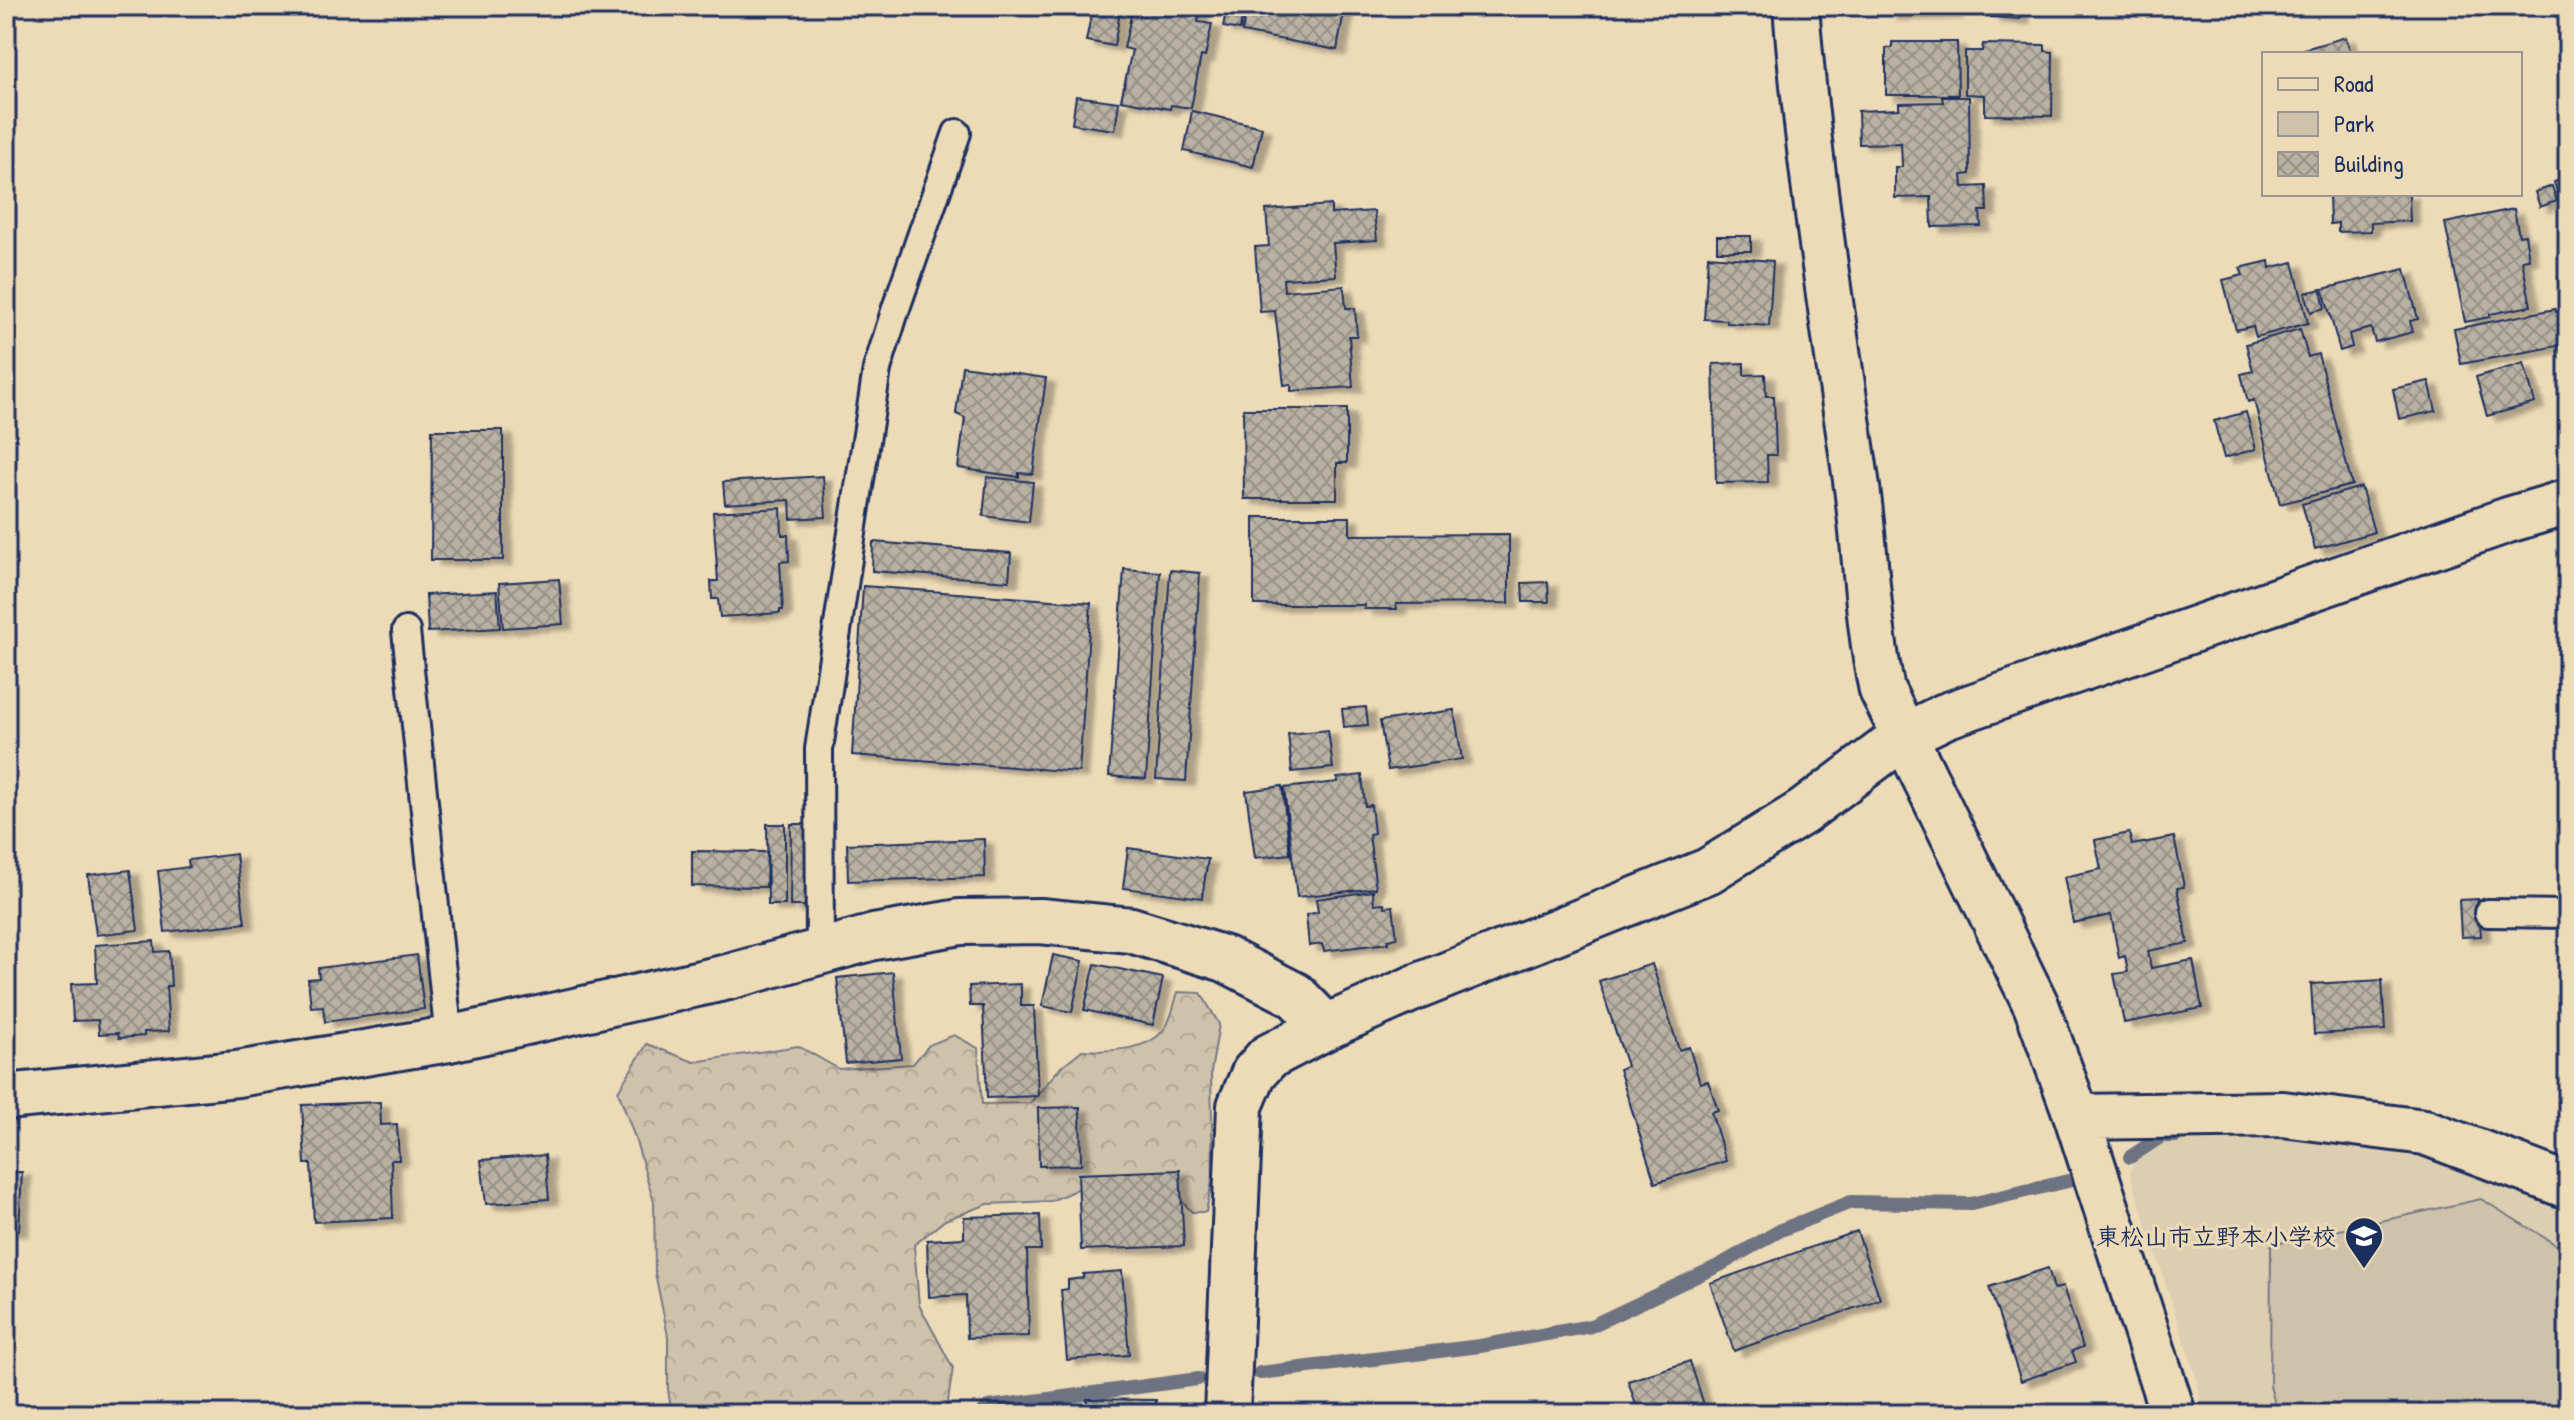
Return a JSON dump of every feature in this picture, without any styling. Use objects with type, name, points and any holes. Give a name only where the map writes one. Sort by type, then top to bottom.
[{"type":"street","points":[[1796,6],[1803,98],[1864,541],[1873,652],[1882,690],[2036,1005],[2077,1117],[2173,1414]]},
{"type":"street","points":[[1227,1414],[1240,1106],[1254,1073],[1268,1057],[1326,1027],[1429,982],[1708,871],[1803,812],[1904,736],[1945,716],[2508,520],[2568,502]]},
{"type":"street","points":[[6,1097],[237,1074],[449,1039],[728,977],[874,937],[960,922],[1040,921],[1131,930],[1225,959],[1295,995],[1326,1027]]},
{"type":"street","points":[[2077,1117],[2283,1114],[2425,1132],[2568,1186]]},
{"type":"lane","points":[[820,952],[819,749],[877,369],[957,133]]},
{"type":"lane","points":[[406,631],[449,1039]]},
{"type":"lane","points":[[2488,913],[2568,914]]},
{"type":"shaded area","name":"東松山市立野本小学校","points":[[2161,1140],[2335,1140],[2386,1148],[2465,1170],[2568,1209],[2568,1414],[2203,1414],[2198,1383],[2130,1174],[2135,1159]]},
{"type":"green space","points":[[1178,992],[1201,993],[1219,1024],[1211,1072],[1213,1176],[1206,1212],[1192,1212],[1161,1179],[1091,1183],[1051,1201],[988,1204],[945,1220],[914,1245],[919,1305],[953,1368],[946,1414],[672,1414],[668,1390],[668,1336],[655,1273],[654,1202],[618,1091],[647,1044],[694,1062],[798,1046],[839,1069],[913,1064],[929,1045],[954,1035],[978,1048],[982,1104],[1030,1103],[1061,1067],[1082,1050],[1103,1051],[1139,1046],[1158,1036],[1169,1020]]},
{"type":"green space","points":[[2481,1199],[2568,1252],[2568,1414],[2278,1414],[2270,1386],[2271,1245]]},
{"type":"building","points":[[1093,6],[1121,6],[1114,46],[1086,41]]},
{"type":"building","points":[[1133,6],[1201,6],[1198,22],[1212,24],[1205,57],[1201,56],[1191,108],[1171,105],[1170,109],[1121,100],[1132,50],[1124,48]]},
{"type":"building","points":[[1227,6],[1244,6],[1240,30],[1223,27]]},
{"type":"building","points":[[1247,6],[1345,6],[1337,50],[1242,32]]},
{"type":"building","points":[[1887,6],[1954,6],[1954,13],[1888,15]]},
{"type":"building","points":[[1991,6],[2020,6],[2020,19],[1991,17]]},
{"type":"building","points":[[2346,37],[2350,52],[2294,52]]},
{"type":"building","points":[[1892,42],[1957,42],[1958,95],[1886,95],[1886,48],[1892,48]]},
{"type":"building","points":[[1983,44],[2045,45],[2045,51],[2053,52],[2052,116],[1985,115],[1985,95],[1965,94],[1965,51],[1982,51]]},
{"type":"building","points":[[1076,96],[1119,102],[1115,130],[1072,124]]},
{"type":"building","points":[[1942,97],[1969,97],[1970,174],[1962,175],[1963,187],[1986,186],[1987,211],[1980,211],[1981,226],[1932,227],[1931,197],[1895,198],[1895,167],[1902,167],[1901,143],[1859,144],[1858,111],[1899,109],[1899,103],[1943,102]]},
{"type":"building","points":[[1192,111],[1262,127],[1253,167],[1184,151]]},
{"type":"building","points":[[2568,177],[2568,224],[2554,182]]},
{"type":"building","points":[[2552,186],[2557,201],[2540,207],[2535,192]]},
{"type":"building","points":[[2329,196],[2409,196],[2410,221],[2371,223],[2371,231],[2338,232],[2338,223],[2330,224]]},
{"type":"building","points":[[1331,205],[1331,214],[1374,211],[1377,240],[1333,243],[1336,276],[1283,279],[1284,291],[1344,286],[1346,308],[1355,308],[1357,336],[1349,336],[1353,387],[1291,391],[1291,384],[1284,385],[1275,311],[1260,312],[1255,247],[1269,246],[1266,210]]},
{"type":"building","points":[[2514,209],[2519,236],[2525,235],[2529,259],[2522,260],[2531,306],[2465,322],[2445,223]]},
{"type":"building","points":[[1717,236],[1751,236],[1751,251],[1717,251]]},
{"type":"building","points":[[1708,256],[1773,261],[1769,326],[1704,319]]},
{"type":"building","points":[[2568,260],[2568,309],[2559,278],[2565,276],[2561,262]]},
{"type":"building","points":[[2269,261],[2270,268],[2293,262],[2308,323],[2256,337],[2253,326],[2236,330],[2223,280],[2243,275],[2240,268]]},
{"type":"building","points":[[2405,269],[2418,319],[2410,321],[2413,332],[2375,342],[2371,328],[2349,334],[2352,347],[2340,351],[2323,289]]},
{"type":"building","points":[[2321,289],[2325,308],[2311,312],[2305,293]]},
{"type":"building","points":[[2555,309],[2556,312],[2566,310],[2568,344],[2461,364],[2454,329]]},
{"type":"building","points":[[2300,329],[2308,357],[2318,354],[2352,485],[2280,504],[2254,400],[2248,402],[2241,374],[2253,371],[2246,344]]},
{"type":"building","points":[[1744,363],[1744,375],[1765,374],[1766,396],[1774,396],[1776,455],[1767,455],[1768,482],[1716,483],[1713,364]]},
{"type":"building","points":[[2524,363],[2535,403],[2487,416],[2476,377]]},
{"type":"building","points":[[962,366],[1046,378],[1033,474],[1019,473],[1019,477],[958,468],[965,418],[956,414]]},
{"type":"building","points":[[2429,381],[2436,411],[2399,419],[2393,389]]},
{"type":"building","points":[[1243,409],[1347,409],[1347,463],[1337,463],[1337,499],[1244,499]]},
{"type":"building","points":[[2246,412],[2256,449],[2224,458],[2214,421]]},
{"type":"building","points":[[432,430],[503,430],[503,560],[431,560]]},
{"type":"building","points":[[823,476],[826,517],[791,519],[790,500],[725,504],[723,482]]},
{"type":"building","points":[[987,477],[1033,482],[1029,522],[983,516]]},
{"type":"building","points":[[2361,487],[2374,532],[2315,549],[2302,504]]},
{"type":"building","points":[[781,508],[782,535],[788,535],[789,561],[780,562],[783,610],[780,613],[720,617],[718,599],[712,599],[711,581],[718,581],[713,512]]},
{"type":"building","points":[[1254,517],[1350,517],[1350,535],[1509,534],[1509,603],[1396,604],[1397,609],[1364,609],[1365,605],[1254,605]]},
{"type":"building","points":[[873,542],[1011,553],[1009,581],[872,571]]},
{"type":"building","points":[[1124,569],[1160,572],[1146,779],[1109,776]]},
{"type":"building","points":[[1170,570],[1200,573],[1186,781],[1156,779]]},
{"type":"building","points":[[559,579],[563,624],[503,628],[499,583]]},
{"type":"building","points":[[1548,582],[1549,602],[1523,602],[1522,583]]},
{"type":"building","points":[[863,586],[1091,603],[1079,772],[852,755]]},
{"type":"building","points":[[497,591],[500,628],[428,632],[426,595]]},
{"type":"building","points":[[1366,707],[1368,725],[1344,727],[1342,709]]},
{"type":"building","points":[[1454,710],[1462,759],[1388,770],[1380,721]]},
{"type":"building","points":[[1328,730],[1333,768],[1292,772],[1288,734]]},
{"type":"building","points":[[1362,775],[1365,806],[1371,805],[1374,833],[1369,834],[1376,888],[1297,897],[1284,788],[1338,782],[1337,778]]},
{"type":"building","points":[[1282,786],[1290,854],[1255,858],[1246,791]]},
{"type":"building","points":[[767,824],[785,824],[785,905],[768,905]]},
{"type":"building","points":[[791,824],[807,824],[806,906],[790,906]]},
{"type":"building","points":[[2129,833],[2132,845],[2174,837],[2184,887],[2177,888],[2188,943],[2148,951],[2151,968],[2193,960],[2202,1008],[2124,1023],[2114,974],[2128,972],[2125,956],[2119,958],[2111,915],[2073,923],[2064,877],[2101,869],[2095,840]]},
{"type":"building","points":[[984,839],[985,877],[848,881],[847,844]]},
{"type":"building","points":[[1128,848],[1208,859],[1202,898],[1123,888]]},
{"type":"building","points":[[692,851],[767,852],[766,887],[692,886]]},
{"type":"building","points":[[236,854],[245,923],[165,932],[158,871],[189,867],[188,860]]},
{"type":"building","points":[[130,870],[138,930],[96,935],[88,875]]},
{"type":"building","points":[[1373,891],[1374,904],[1393,906],[1397,938],[1388,940],[1388,943],[1324,951],[1322,944],[1309,946],[1306,915],[1318,912],[1316,899]]},
{"type":"building","points":[[2478,899],[2481,936],[2461,937],[2459,900]]},
{"type":"building","points":[[154,941],[155,952],[169,951],[171,986],[166,986],[169,1031],[144,1032],[144,1036],[119,1038],[118,1033],[99,1034],[98,1020],[73,1021],[71,984],[97,983],[95,945]]},
{"type":"building","points":[[417,955],[424,1009],[325,1022],[323,1006],[311,1007],[308,979],[319,978],[318,968]]},
{"type":"building","points":[[1053,955],[1083,961],[1072,1012],[1042,1006]]},
{"type":"building","points":[[1095,964],[1163,978],[1153,1025],[1084,1010]]},
{"type":"building","points":[[1652,964],[1679,1050],[1689,1047],[1700,1083],[1708,1081],[1718,1110],[1711,1112],[1726,1161],[1655,1183],[1619,1069],[1627,1066],[1599,981]]},
{"type":"building","points":[[893,972],[901,1058],[846,1063],[837,978]]},
{"type":"building","points":[[2382,980],[2385,1030],[2314,1034],[2311,984]]},
{"type":"building","points":[[1021,984],[1021,1006],[1034,1006],[1038,1096],[987,1098],[983,1006],[970,1006],[969,986]]},
{"type":"building","points":[[380,1102],[381,1125],[397,1124],[399,1160],[391,1160],[393,1218],[314,1222],[311,1164],[305,1164],[302,1105]]},
{"type":"building","points":[[1080,1107],[1081,1165],[1039,1166],[1038,1108]]},
{"type":"building","points":[[545,1155],[549,1199],[486,1204],[481,1160]]},
{"type":"building","points":[[1180,1170],[1184,1246],[1081,1250],[1078,1174]]},
{"type":"building","points":[[6,1172],[22,1172],[19,1231],[6,1230]]},
{"type":"building","points":[[1040,1215],[1041,1250],[1027,1250],[1029,1336],[967,1338],[966,1295],[929,1297],[927,1240],[964,1238],[964,1217]]},
{"type":"building","points":[[1857,1231],[1880,1299],[1734,1351],[1710,1283]]},
{"type":"building","points":[[2048,1268],[2054,1289],[2063,1287],[2083,1347],[2072,1351],[2076,1362],[2021,1381],[1989,1287]]},
{"type":"building","points":[[1122,1271],[1129,1355],[1067,1360],[1061,1290],[1068,1289],[1068,1280],[1083,1278],[1083,1274]]},
{"type":"building","points":[[1690,1361],[1707,1414],[1639,1414],[1628,1381]]},
{"type":"building","points":[[1087,1399],[1156,1400],[1156,1414],[1087,1414]]},
{"type":"waterway","points":[[2130,1157],[2162,1136],[2176,1136]]},
{"type":"waterway","points":[[1260,1373],[1480,1346],[1591,1326],[1720,1265],[1781,1230],[1851,1202],[1971,1204],[2068,1181]]},
{"type":"waterway","points":[[981,1414],[988,1407],[1198,1379]]},
{"type":"place","name":"東松山市立野本小学校","points":[[2364,1270]]}]
